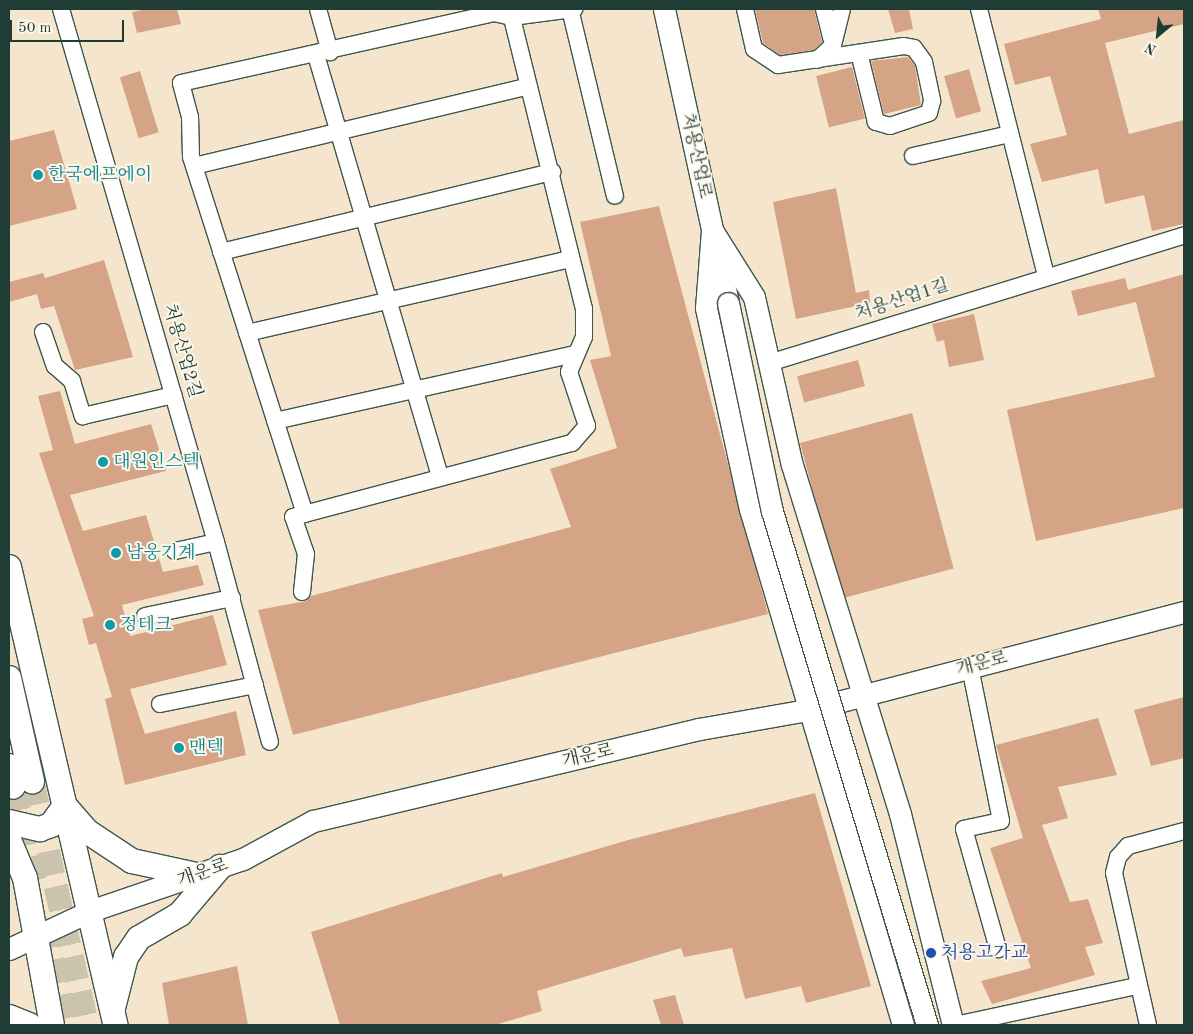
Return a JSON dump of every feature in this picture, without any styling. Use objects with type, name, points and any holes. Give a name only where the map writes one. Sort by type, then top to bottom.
[{"type":"highway","points":[[9,567],[114,1017]]},
{"type":"highway","points":[[9,678],[18,778]]},
{"type":"highway","points":[[9,822],[40,829],[51,825],[65,806]]},
{"type":"highway","points":[[65,806],[88,832],[132,861],[196,875]]},
{"type":"highway","points":[[10,851],[25,878],[52,1025]]},
{"type":"highway","points":[[114,1017],[126,957],[139,938],[180,914],[220,867]]},
{"type":"highway","points":[[9,1017],[29,1025]]},
{"type":"main road","name":"처용산업로","points":[[664,9],[772,512],[927,1025]]},
{"type":"main road","points":[[712,230],[754,297],[792,465],[860,696],[900,814],[954,1025]]},
{"type":"main road","points":[[712,230],[706,308],[750,509],[807,710],[874,918],[903,1025]]},
{"type":"main road","name":"개운로","points":[[9,949],[36,934],[90,911],[220,867],[313,821],[699,729],[807,710],[1184,612]]},
{"type":"street","name":"처용산업2길","points":[[61,9],[174,394],[232,598],[270,742]]},
{"type":"street","points":[[318,9],[323,54],[338,131],[440,477]]},
{"type":"street","points":[[570,9],[615,196]]},
{"type":"street","points":[[304,514],[194,166],[190,117],[181,83],[323,54],[465,14],[494,13],[512,17],[574,9]]},
{"type":"street","points":[[745,9],[754,49],[761,57],[785,66],[814,61],[834,51],[859,54],[904,46],[918,51],[932,100],[929,113],[890,126],[876,122],[859,54]]},
{"type":"street","points":[[824,9],[834,51]]},
{"type":"street","points":[[834,51],[842,9]]},
{"type":"street","points":[[978,9],[1046,276]]},
{"type":"street","points":[[302,592],[306,554],[293,517],[572,443],[582,435],[587,426],[569,372],[574,354],[586,326],[552,172],[512,17]]},
{"type":"street","points":[[194,166],[529,86]]},
{"type":"street","points":[[913,156],[1010,134]]},
{"type":"street","points":[[221,252],[552,172]]},
{"type":"street","name":"처용산업1길","points":[[769,363],[1184,235]]},
{"type":"street","points":[[247,333],[388,299],[571,259]]},
{"type":"street","points":[[43,332],[55,366],[72,381],[83,416],[174,394]]},
{"type":"street","points":[[275,421],[574,354]]},
{"type":"street","points":[[175,551],[216,542]]},
{"type":"street","points":[[146,616],[232,598]]},
{"type":"street","points":[[970,667],[1001,821],[964,829],[998,949]]},
{"type":"street","points":[[160,704],[255,685]]},
{"type":"street","points":[[1148,1025],[1137,986],[1114,873],[1118,857],[1128,846],[1147,838],[1184,831]]},
{"type":"street","points":[[954,1025],[1137,986]]},
{"type":"building","points":[[148,9],[177,9],[181,24],[137,33],[132,12]]},
{"type":"building","points":[[755,9],[814,9],[822,42],[814,50],[780,55],[763,43]]},
{"type":"building","points":[[888,9],[909,9],[913,29],[895,33]]},
{"type":"building","points":[[1098,9],[1184,9],[1184,24],[1105,43],[1129,134],[1184,120],[1184,224],[1152,231],[1144,195],[1105,204],[1098,169],[1042,182],[1030,144],[1067,135],[1050,76],[1015,85],[1004,44],[1101,19]]},
{"type":"building","points":[[908,57],[915,66],[921,105],[884,114],[871,61]]},
{"type":"building","points":[[852,67],[865,118],[829,127],[816,76]]},
{"type":"building","points":[[969,69],[981,111],[956,118],[944,76]]},
{"type":"building","points":[[140,71],[159,132],[139,138],[120,77]]},
{"type":"building","name":"한국에프에이","points":[[54,130],[77,209],[9,226],[9,141]]},
{"type":"building","points":[[836,188],[856,293],[869,290],[870,303],[796,319],[773,202]]},
{"type":"building","points":[[659,206],[768,614],[293,735],[258,610],[306,601],[311,596],[571,527],[550,469],[617,448],[590,360],[611,356],[580,222]]},
{"type":"building","points":[[104,260],[133,357],[75,370],[54,306],[41,309],[37,294],[9,302],[9,282],[43,273],[45,278]]},
{"type":"building","points":[[1184,274],[1184,508],[1036,541],[1007,410],[1155,377],[1136,302],[1078,316],[1071,291],[1125,278],[1128,290]]},
{"type":"building","points":[[974,314],[984,360],[949,367],[944,340],[937,342],[932,324]]},
{"type":"building","points":[[858,360],[865,386],[804,402],[797,376]]},
{"type":"building","points":[[60,391],[75,444],[151,424],[166,471],[70,495],[83,531],[146,515],[163,572],[198,565],[204,585],[122,605],[130,636],[213,615],[227,665],[130,689],[145,734],[236,711],[246,755],[125,785],[105,699],[112,697],[96,643],[89,645],[82,619],[94,616],[39,453],[53,450],[38,396]]},
{"type":"building","points":[[912,413],[954,569],[842,599],[800,443]]},
{"type":"building","points":[[1184,697],[1184,758],[1151,766],[1134,710]]},
{"type":"building","points":[[1098,718],[1117,775],[1058,787],[1068,818],[1042,825],[1070,902],[1088,899],[1103,943],[1085,947],[1095,975],[992,1004],[981,981],[1031,968],[990,848],[1023,838],[996,745]]},
{"type":"building","points":[[815,793],[871,986],[806,1003],[801,986],[745,999],[732,948],[684,957],[681,948],[537,991],[542,1011],[495,1025],[340,1025],[311,932],[502,873],[503,877],[628,840]]},
{"type":"building","points":[[237,966],[248,1025],[169,1025],[162,983]]},
{"type":"building","points":[[675,995],[684,1025],[661,1025],[653,1000]]},
{"type":"tunnel","points":[[32,781],[87,1025]]},
{"type":"tunnel","points":[[13,787],[36,887]]},
{"type":"tunnel","points":[[44,925],[67,1025]]},
{"type":"place","name":"한국에프에이","points":[[38,175]]},
{"type":"place","name":"대원인스텍","points":[[103,462]]},
{"type":"place","name":"남웅기계","points":[[116,553]]},
{"type":"place","name":"정테크","points":[[110,625]]},
{"type":"place","name":"맨텍","points":[[179,748]]},
{"type":"place","name":"처용고가교","points":[[931,953]]}]
